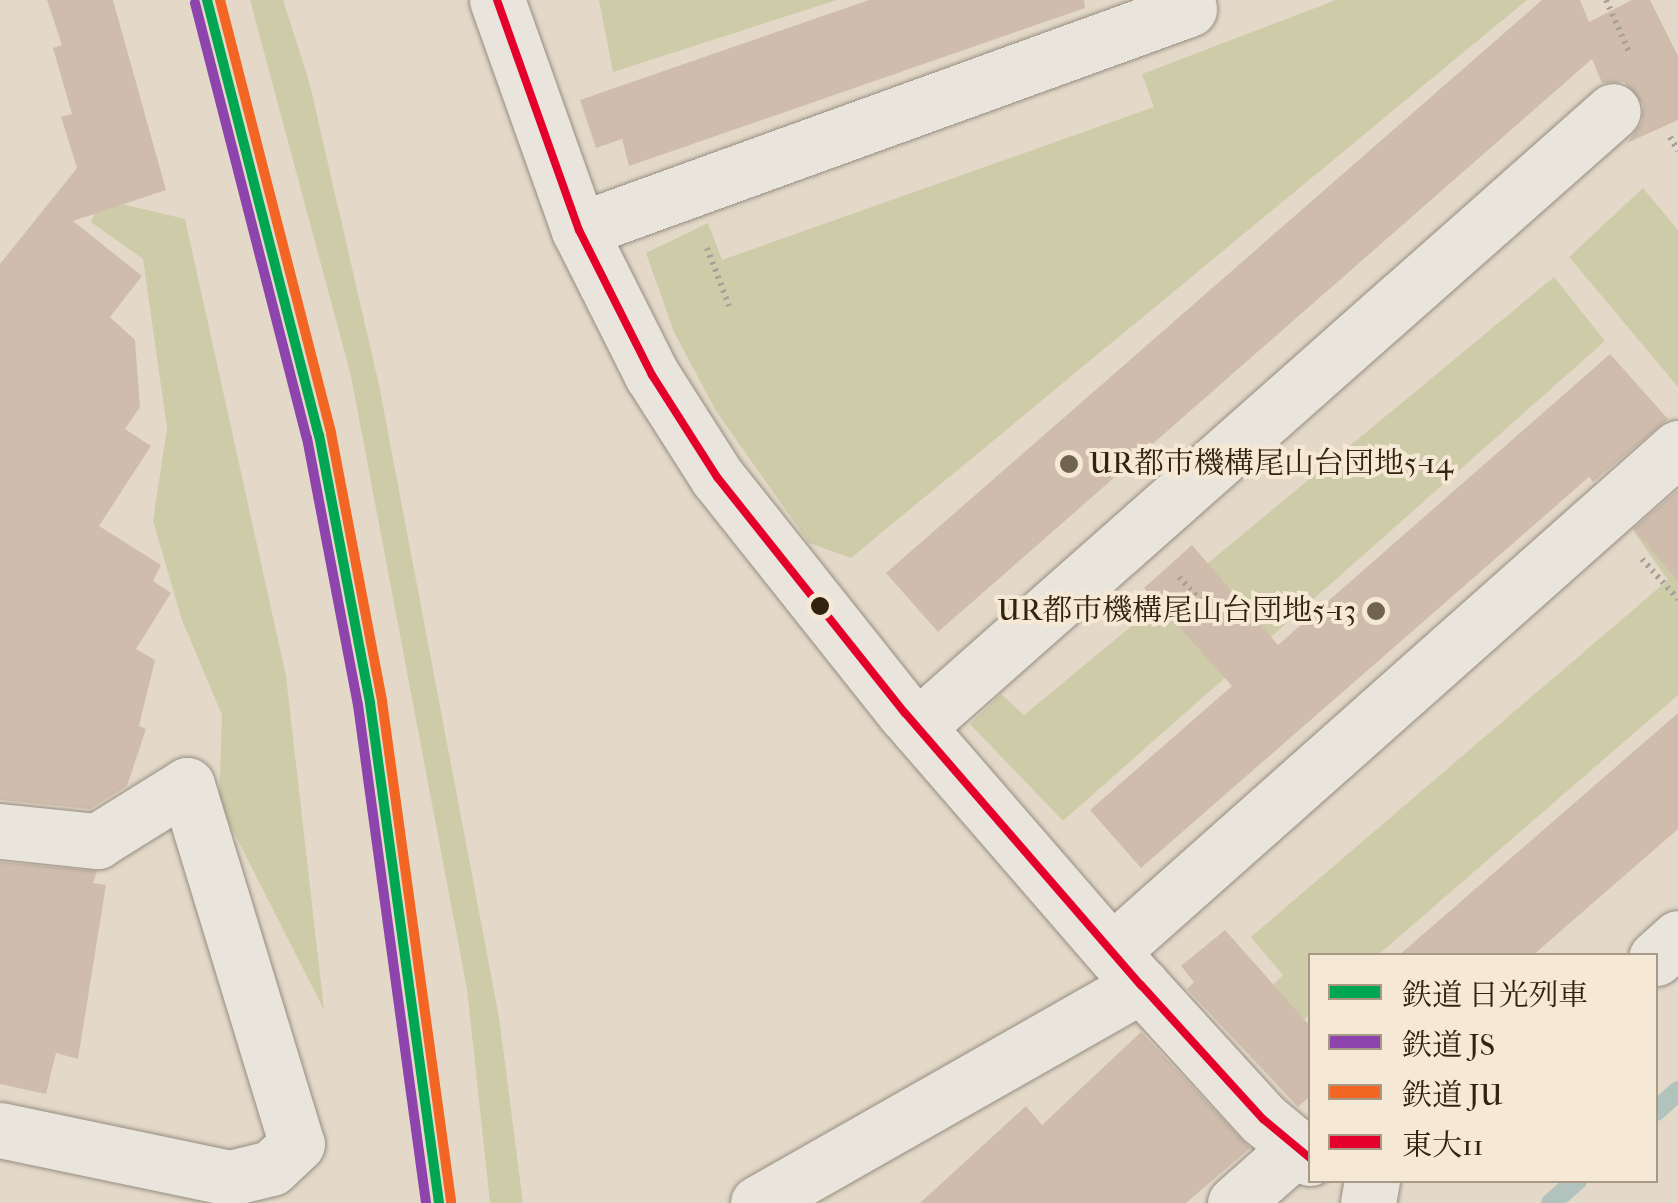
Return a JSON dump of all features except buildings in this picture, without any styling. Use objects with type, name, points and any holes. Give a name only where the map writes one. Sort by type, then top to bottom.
[{"type":"street","points":[[498,0],[579,230],[652,375],[717,477],[917,726],[1127,967],[1303,1153],[1236,1203]]},
{"type":"street","points":[[579,230],[1189,8]]},
{"type":"street","points":[[917,726],[1613,111]]},
{"type":"street","points":[[758,1203],[1127,967],[1678,448]]},
{"type":"street","points":[[0,831],[97,841],[187,786],[297,1144],[271,1168],[230,1178],[0,1130]]},
{"type":"street","points":[[1658,956],[1678,938]]},
{"type":"shaded area","points":[[250,0],[283,0],[309,81],[379,385],[499,1017],[523,1203],[490,1203],[467,989],[351,376]]},
{"type":"shaded area","points":[[599,0],[837,0],[613,72]]},
{"type":"shaded area","points":[[1336,0],[1527,0],[851,558],[809,543],[716,411],[674,332],[646,253],[708,223],[722,260],[1154,107],[1142,74]]},
{"type":"shaded area","points":[[1643,188],[1678,230],[1678,387],[1569,257]]},
{"type":"shaded area","points":[[101,199],[185,219],[286,676],[324,1010],[219,803],[222,715],[182,620],[153,521],[167,428],[143,259],[91,222]]},
{"type":"shaded area","points":[[1554,277],[1605,341],[1063,821],[970,724],[1001,694],[1024,715]]},
{"type":"shaded area","points":[[1678,498],[1678,695],[1380,953],[1308,953],[1308,1016],[1288,1034],[1261,998],[1283,975],[1251,937],[1668,580],[1634,532]]},
{"type":"waterway","points":[[1658,1109],[1678,1091]]},
{"type":"waterway","points":[[1551,1203],[1574,1183]]},
{"type":"rail line","name":"日光列車","points":[[207,0],[319,435],[370,703],[439,1203]]},
{"type":"rail line","name":"JU","points":[[220,0],[331,433],[382,701],[451,1201]]},
{"type":"rail line","name":"JS","points":[[195,3],[307,438],[358,705],[426,1203]]},
{"type":"transit line","name":"東大11","points":[[497,0],[579,230],[652,375],[717,477],[905,713],[1141,985],[1263,1119],[1308,1156]]},
{"type":"place","name":"UR都市機構尾山台団地5-14","points":[[1069,464]]},
{"type":"place","name":"UR都市機構尾山台団地5-13","points":[[1376,611]]}]
